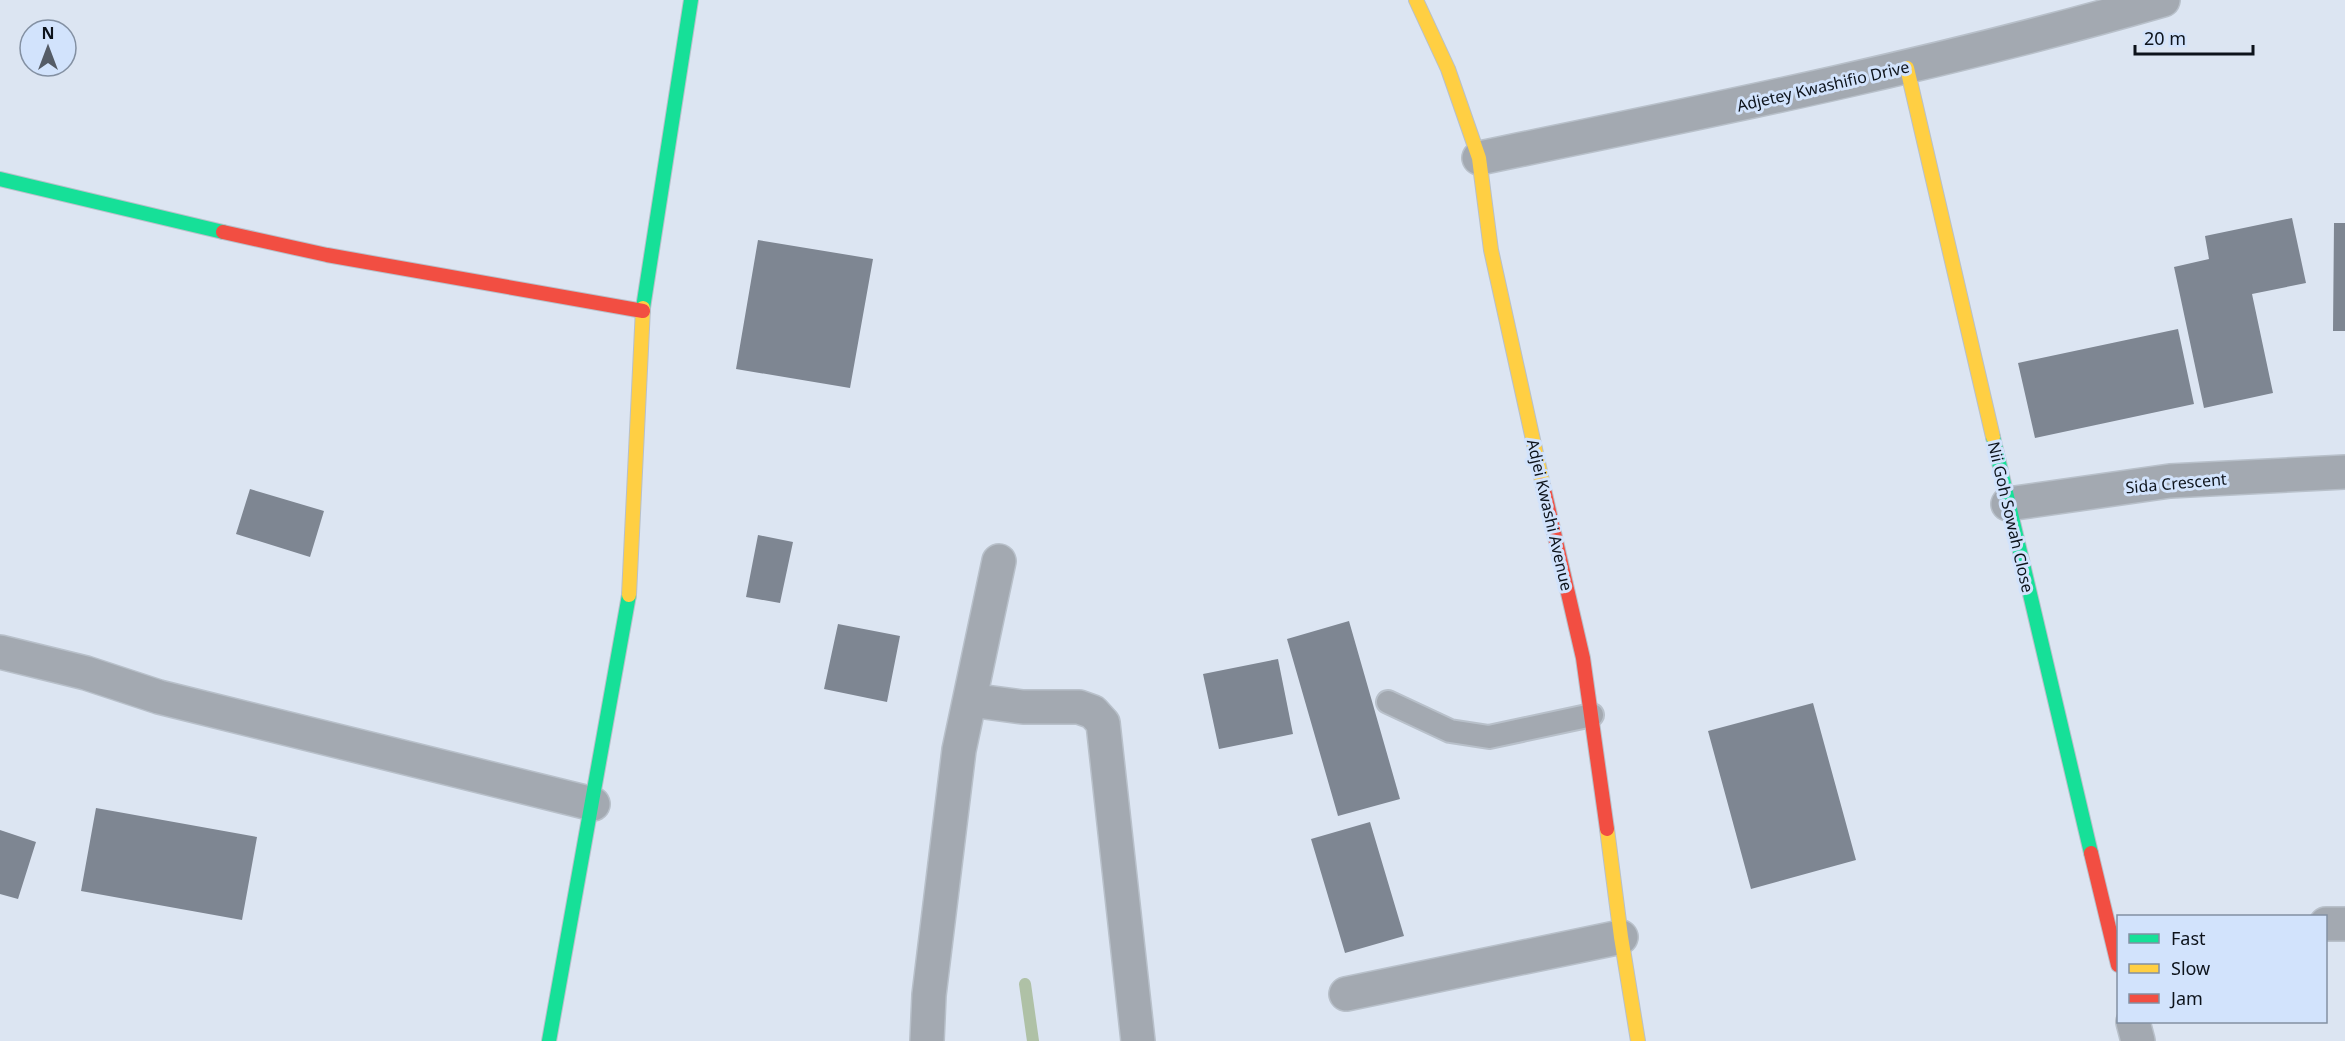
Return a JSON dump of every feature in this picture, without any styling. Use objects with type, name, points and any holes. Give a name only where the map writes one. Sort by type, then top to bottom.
[{"type":"street","points":[[549,1041],[630,590],[643,311],[691,0]]},
{"type":"street","name":"Adjei Kwashi Avenue","points":[[1416,0],[1448,69],[1479,158],[1494,261],[1583,658],[1621,937],[1638,1041]]},
{"type":"street","name":"Adjetey Kwashifio Drive","points":[[1479,158],[1907,68],[2084,23],[2163,0]]},
{"type":"street","name":"Nii Goh Sowah Close","points":[[1907,68],[2008,504],[2116,949]]},
{"type":"street","points":[[0,179],[86,201],[327,255],[643,311]]},
{"type":"street","name":"Sida Crescent","points":[[2008,504],[2170,481],[2345,472]]},
{"type":"street","points":[[927,1041],[929,995],[959,750],[999,561]]},
{"type":"street","points":[[0,652],[86,673],[159,697],[593,804]]},
{"type":"street","points":[[970,700],[1023,707],[1079,707],[1093,712],[1103,723],[1138,1041]]},
{"type":"street","points":[[2327,924],[2345,924]]},
{"type":"street","points":[[1346,994],[1621,937]]},
{"type":"street","points":[[2133,1023],[2138,1041]]},
{"type":"lane","points":[[1388,702],[1450,731],[1489,737],[1592,715]]},
{"type":"building","points":[[2292,218],[2306,283],[2252,294],[2273,393],[2204,408],[2174,267],[2209,259],[2205,236]]},
{"type":"building","points":[[2334,223],[2345,223],[2345,331],[2333,331]]},
{"type":"building","points":[[758,240],[873,259],[850,388],[736,369]]},
{"type":"building","points":[[2178,329],[2194,404],[2035,438],[2018,363]]},
{"type":"building","points":[[250,489],[324,511],[310,557],[236,534]]},
{"type":"building","points":[[758,535],[793,542],[780,603],[746,597]]},
{"type":"building","points":[[1349,621],[1400,799],[1338,816],[1287,639]]},
{"type":"building","points":[[838,624],[900,636],[887,702],[824,689]]},
{"type":"building","points":[[1278,659],[1293,734],[1219,749],[1203,674]]},
{"type":"building","points":[[1813,703],[1856,860],[1751,889],[1708,731]]},
{"type":"building","points":[[96,808],[257,837],[242,920],[81,891]]},
{"type":"building","points":[[1370,822],[1404,936],[1345,953],[1311,839]]},
{"type":"building","points":[[0,830],[36,842],[18,899],[0,894]]},
{"type":"waterway","points":[[1025,984],[1033,1041]]},
{"type":"traffic: fast","points":[[643,308],[691,0]]},
{"type":"traffic: fast","points":[[0,179],[223,232]]},
{"type":"traffic: fast","points":[[1993,437],[2091,853]]},
{"type":"traffic: fast","points":[[549,1041],[629,595]]},
{"type":"traffic: slow","points":[[1416,0],[1448,69],[1479,158],[1491,250],[1543,485]]},
{"type":"traffic: slow","points":[[1907,68],[1993,437]]},
{"type":"traffic: slow","points":[[629,595],[643,308]]},
{"type":"traffic: slow","points":[[1607,829],[1638,1041]]},
{"type":"traffic: jam","points":[[223,232],[327,255],[643,311]]},
{"type":"traffic: jam","points":[[1543,485],[1583,658],[1607,829]]},
{"type":"traffic: jam","points":[[2091,853],[2117,961]]}]
